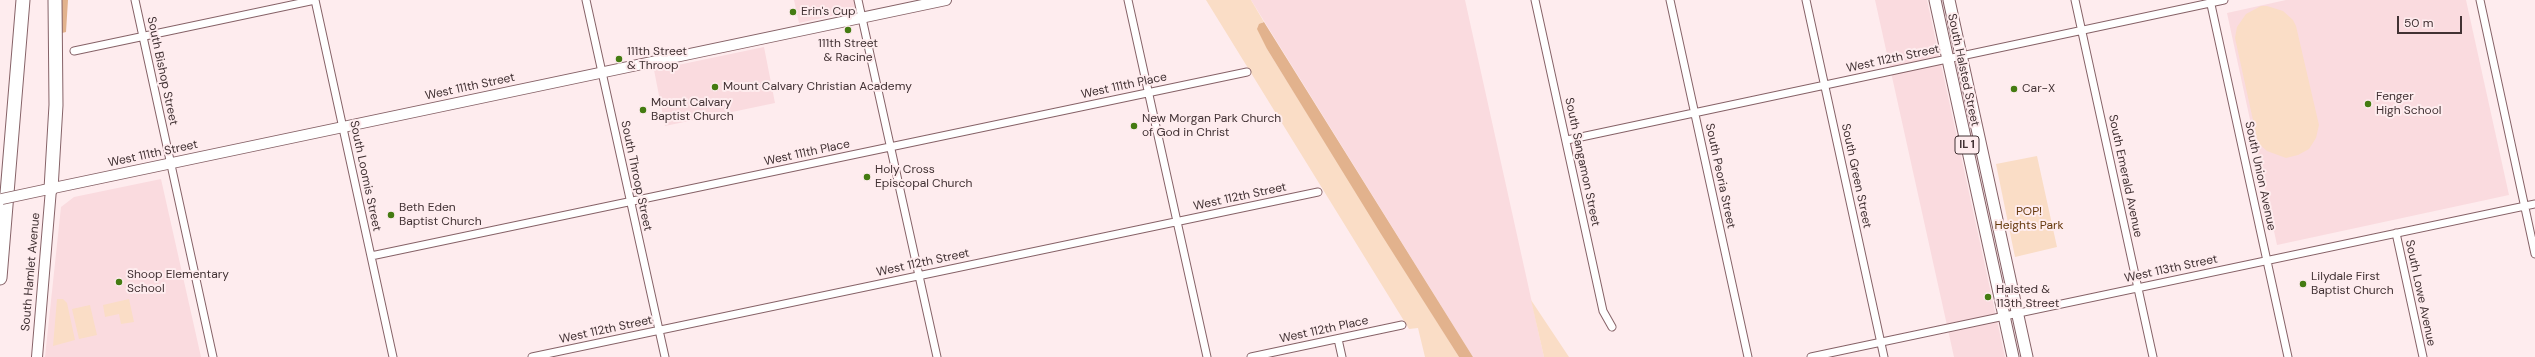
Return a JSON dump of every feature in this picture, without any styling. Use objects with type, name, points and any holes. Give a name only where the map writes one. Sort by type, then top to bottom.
[{"type":"highway","points":[[0,278],[23,0]]},
{"type":"highway","points":[[47,189],[56,106],[55,0]]},
{"type":"main road","name":"West 111th Street","points":[[0,200],[946,0]]},
{"type":"main road","name":"South Halsted Street","points":[[1935,0],[2013,357]]},
{"type":"main road","name":"South Halsted Street","points":[[1949,0],[2027,357]]},
{"type":"main road","name":"South Hamlet Avenue","points":[[37,357],[47,189]]},
{"type":"street","name":"South Bishop Street","points":[[135,0],[214,357]]},
{"type":"street","points":[[74,51],[315,0]]},
{"type":"street","name":"South Loomis Street","points":[[315,0],[393,357]]},
{"type":"street","name":"South Throop Street","points":[[586,0],[665,357]]},
{"type":"street","points":[[858,0],[937,357]]},
{"type":"street","points":[[1128,0],[1206,357]]},
{"type":"street","name":"South Sangamon Street","points":[[1535,0],[1567,140],[1603,311],[1612,327]]},
{"type":"street","name":"South Peoria Street","points":[[1670,0],[1748,357]]},
{"type":"street","name":"South Green Street","points":[[1806,0],[1884,357]]},
{"type":"street","name":"South Emerald Avenue","points":[[2075,0],[2153,357]]},
{"type":"street","name":"West 112th Street","points":[[1567,140],[1948,59],[2210,1],[2224,0]]},
{"type":"street","points":[[2480,0],[2535,254]]},
{"type":"street","name":"South Union Avenue","points":[[2210,1],[2288,357]]},
{"type":"street","name":"West 111th Place","points":[[371,256],[1247,72]]},
{"type":"street","name":"West 112th Street","points":[[532,357],[1318,192]]},
{"type":"street","name":"West 113th Street","points":[[1811,357],[2535,204]]},
{"type":"street","name":"South Lowe Avenue","points":[[2396,233],[2423,357]]},
{"type":"street","name":"West 112th Place","points":[[1251,357],[1402,325]]},
{"type":"street","points":[[1338,339],[1342,357]]},
{"type":"shaded area","points":[[60,0],[68,0],[66,32],[62,33]]},
{"type":"shaded area","points":[[794,0],[858,0],[860,10],[799,23]]},
{"type":"shaded area","points":[[1251,0],[1465,0],[1544,357],[1473,357]]},
{"type":"shaded area","points":[[1875,0],[1927,0],[2005,357],[1954,357]]},
{"type":"shaded area","name":"Fenger High School","points":[[2286,0],[2466,0],[2509,195],[2277,245],[2227,13]]},
{"type":"shaded area","points":[[1264,22],[1473,357],[1459,357],[1381,234],[1267,49],[1257,29],[1259,24]]},
{"type":"shaded area","name":"Mount Calvary Christian Academy","points":[[764,47],[775,103],[665,126],[654,70]]},
{"type":"shaded area","name":"Shoop Elementary School","points":[[161,179],[201,357],[45,357],[61,207],[74,197]]},
{"type":"green space","points":[[1206,0],[1251,0],[1264,22],[1262,22],[1267,49],[1459,357],[1425,357],[1418,328],[1409,329]]},
{"type":"green space","points":[[2261,6],[2267,6],[2283,11],[2293,20],[2296,26],[2319,125],[2316,138],[2309,149],[2298,155],[2286,158],[2267,151],[2258,143],[2235,38],[2237,27],[2246,14]]},
{"type":"green space","name":"POP! Heights Park","points":[[2037,156],[2057,247],[2015,257],[1996,164]]},
{"type":"green space","points":[[57,299],[63,299],[67,303],[75,340],[53,346]]},
{"type":"green space","points":[[129,299],[134,322],[121,324],[119,314],[105,317],[103,305]]},
{"type":"green space","points":[[1531,300],[1569,357],[1544,357]]},
{"type":"green space","points":[[90,305],[97,335],[79,339],[72,309]]},
{"type":"place","name":"Erin's Cup","points":[[793,12]]},
{"type":"place","name":"111th Street & Racine","points":[[848,30]]},
{"type":"place","name":"111th Street & Throop","points":[[619,59]]},
{"type":"place","name":"Mount Calvary Christian Academy","points":[[715,87]]},
{"type":"place","name":"Car-X","points":[[2014,89]]},
{"type":"place","name":"Fenger High School","points":[[2368,104]]},
{"type":"place","name":"Mount Calvary Baptist Church","points":[[643,110]]},
{"type":"place","name":"New Morgan Park Church of God in Christ","points":[[1134,126]]},
{"type":"place","name":"Holy Cross Episcopal Church","points":[[867,177]]},
{"type":"place","name":"Beth Eden Baptist Church","points":[[391,215]]},
{"type":"place","name":"Shoop Elementary School","points":[[119,282]]},
{"type":"place","name":"Lilydale First Baptist Church","points":[[2303,284]]},
{"type":"place","name":"Halsted & 113th Street","points":[[1988,297]]}]
